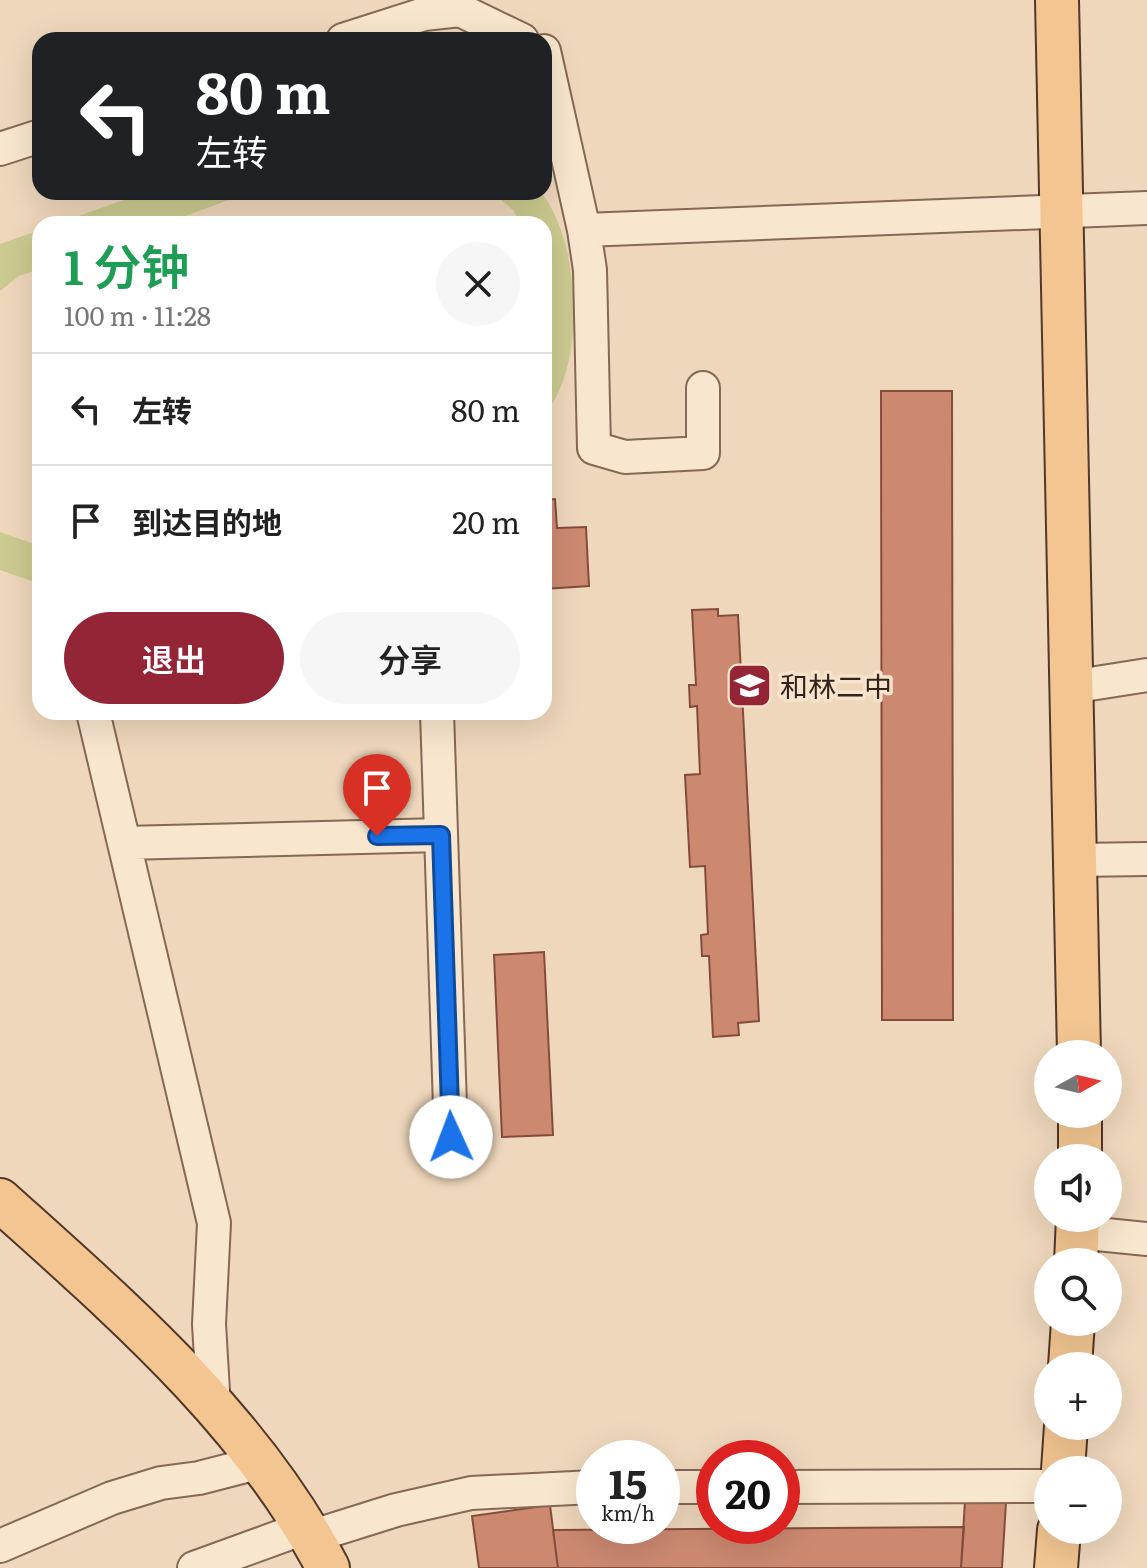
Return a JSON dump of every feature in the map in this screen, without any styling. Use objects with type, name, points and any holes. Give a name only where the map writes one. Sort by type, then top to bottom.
[{"type":"main road","points":[[1057,0],[1079,1040]]},
{"type":"main road","points":[[0,1200],[119,1306],[214,1408],[261,1462],[314,1544]]},
{"type":"main road","points":[[1056,1568],[1058,1544]]},
{"type":"street","points":[[368,32],[424,14],[460,10],[505,32]]},
{"type":"street","points":[[552,87],[590,270],[594,448],[625,457],[703,453],[703,388]]},
{"type":"street","points":[[0,149],[32,139]]},
{"type":"street","points":[[584,230],[1147,208]]},
{"type":"street","points":[[1071,687],[1147,675]]},
{"type":"street","points":[[95,720],[214,1223],[209,1324],[214,1408]]},
{"type":"street","points":[[437,720],[451,1137]]},
{"type":"street","points":[[124,843],[441,835]]},
{"type":"street","points":[[1075,860],[1147,859]]},
{"type":"street","points":[[1077,1237],[1147,1239]]},
{"type":"street","points":[[0,1546],[112,1498],[161,1483],[199,1478],[261,1462]]},
{"type":"street","points":[[800,1487],[1034,1486]]},
{"type":"street","points":[[194,1568],[314,1544],[396,1510],[471,1493],[576,1488]]},
{"type":"shaded area","points":[[124,200],[229,200],[185,216],[78,216]]},
{"type":"shaded area","points":[[501,200],[546,200],[564,241],[571,272],[574,304],[572,337],[567,367],[552,403],[552,216],[516,216]]},
{"type":"shaded area","points":[[32,233],[32,272],[19,276],[0,291],[0,244]]},
{"type":"shaded area","points":[[0,532],[32,543],[32,581],[0,570]]},
{"type":"building","points":[[881,391],[952,391],[953,1020],[882,1020]]},
{"type":"building","points":[[552,499],[555,499],[557,528],[586,527],[589,586],[552,588]]},
{"type":"building","points":[[718,609],[718,616],[738,615],[759,1021],[738,1023],[739,1035],[713,1037],[709,956],[702,956],[701,935],[708,934],[705,866],[690,867],[685,775],[700,774],[697,706],[690,707],[689,685],[696,685],[692,610]]},
{"type":"building","points":[[544,952],[553,1135],[502,1137],[494,955]]},
{"type":"building","points":[[965,1500],[1006,1502],[1002,1568],[961,1568]]},
{"type":"building","points":[[550,1505],[558,1568],[479,1568],[472,1516]]},
{"type":"building","points":[[964,1527],[961,1568],[558,1568],[553,1530],[576,1530],[576,1544],[680,1544],[680,1529],[696,1529],[696,1544],[800,1544],[800,1528]]},
{"type":"place","name":"和林二中","points":[[749,685]]},
{"type":"route","points":[[377,836],[441,835],[451,1137]]}]
